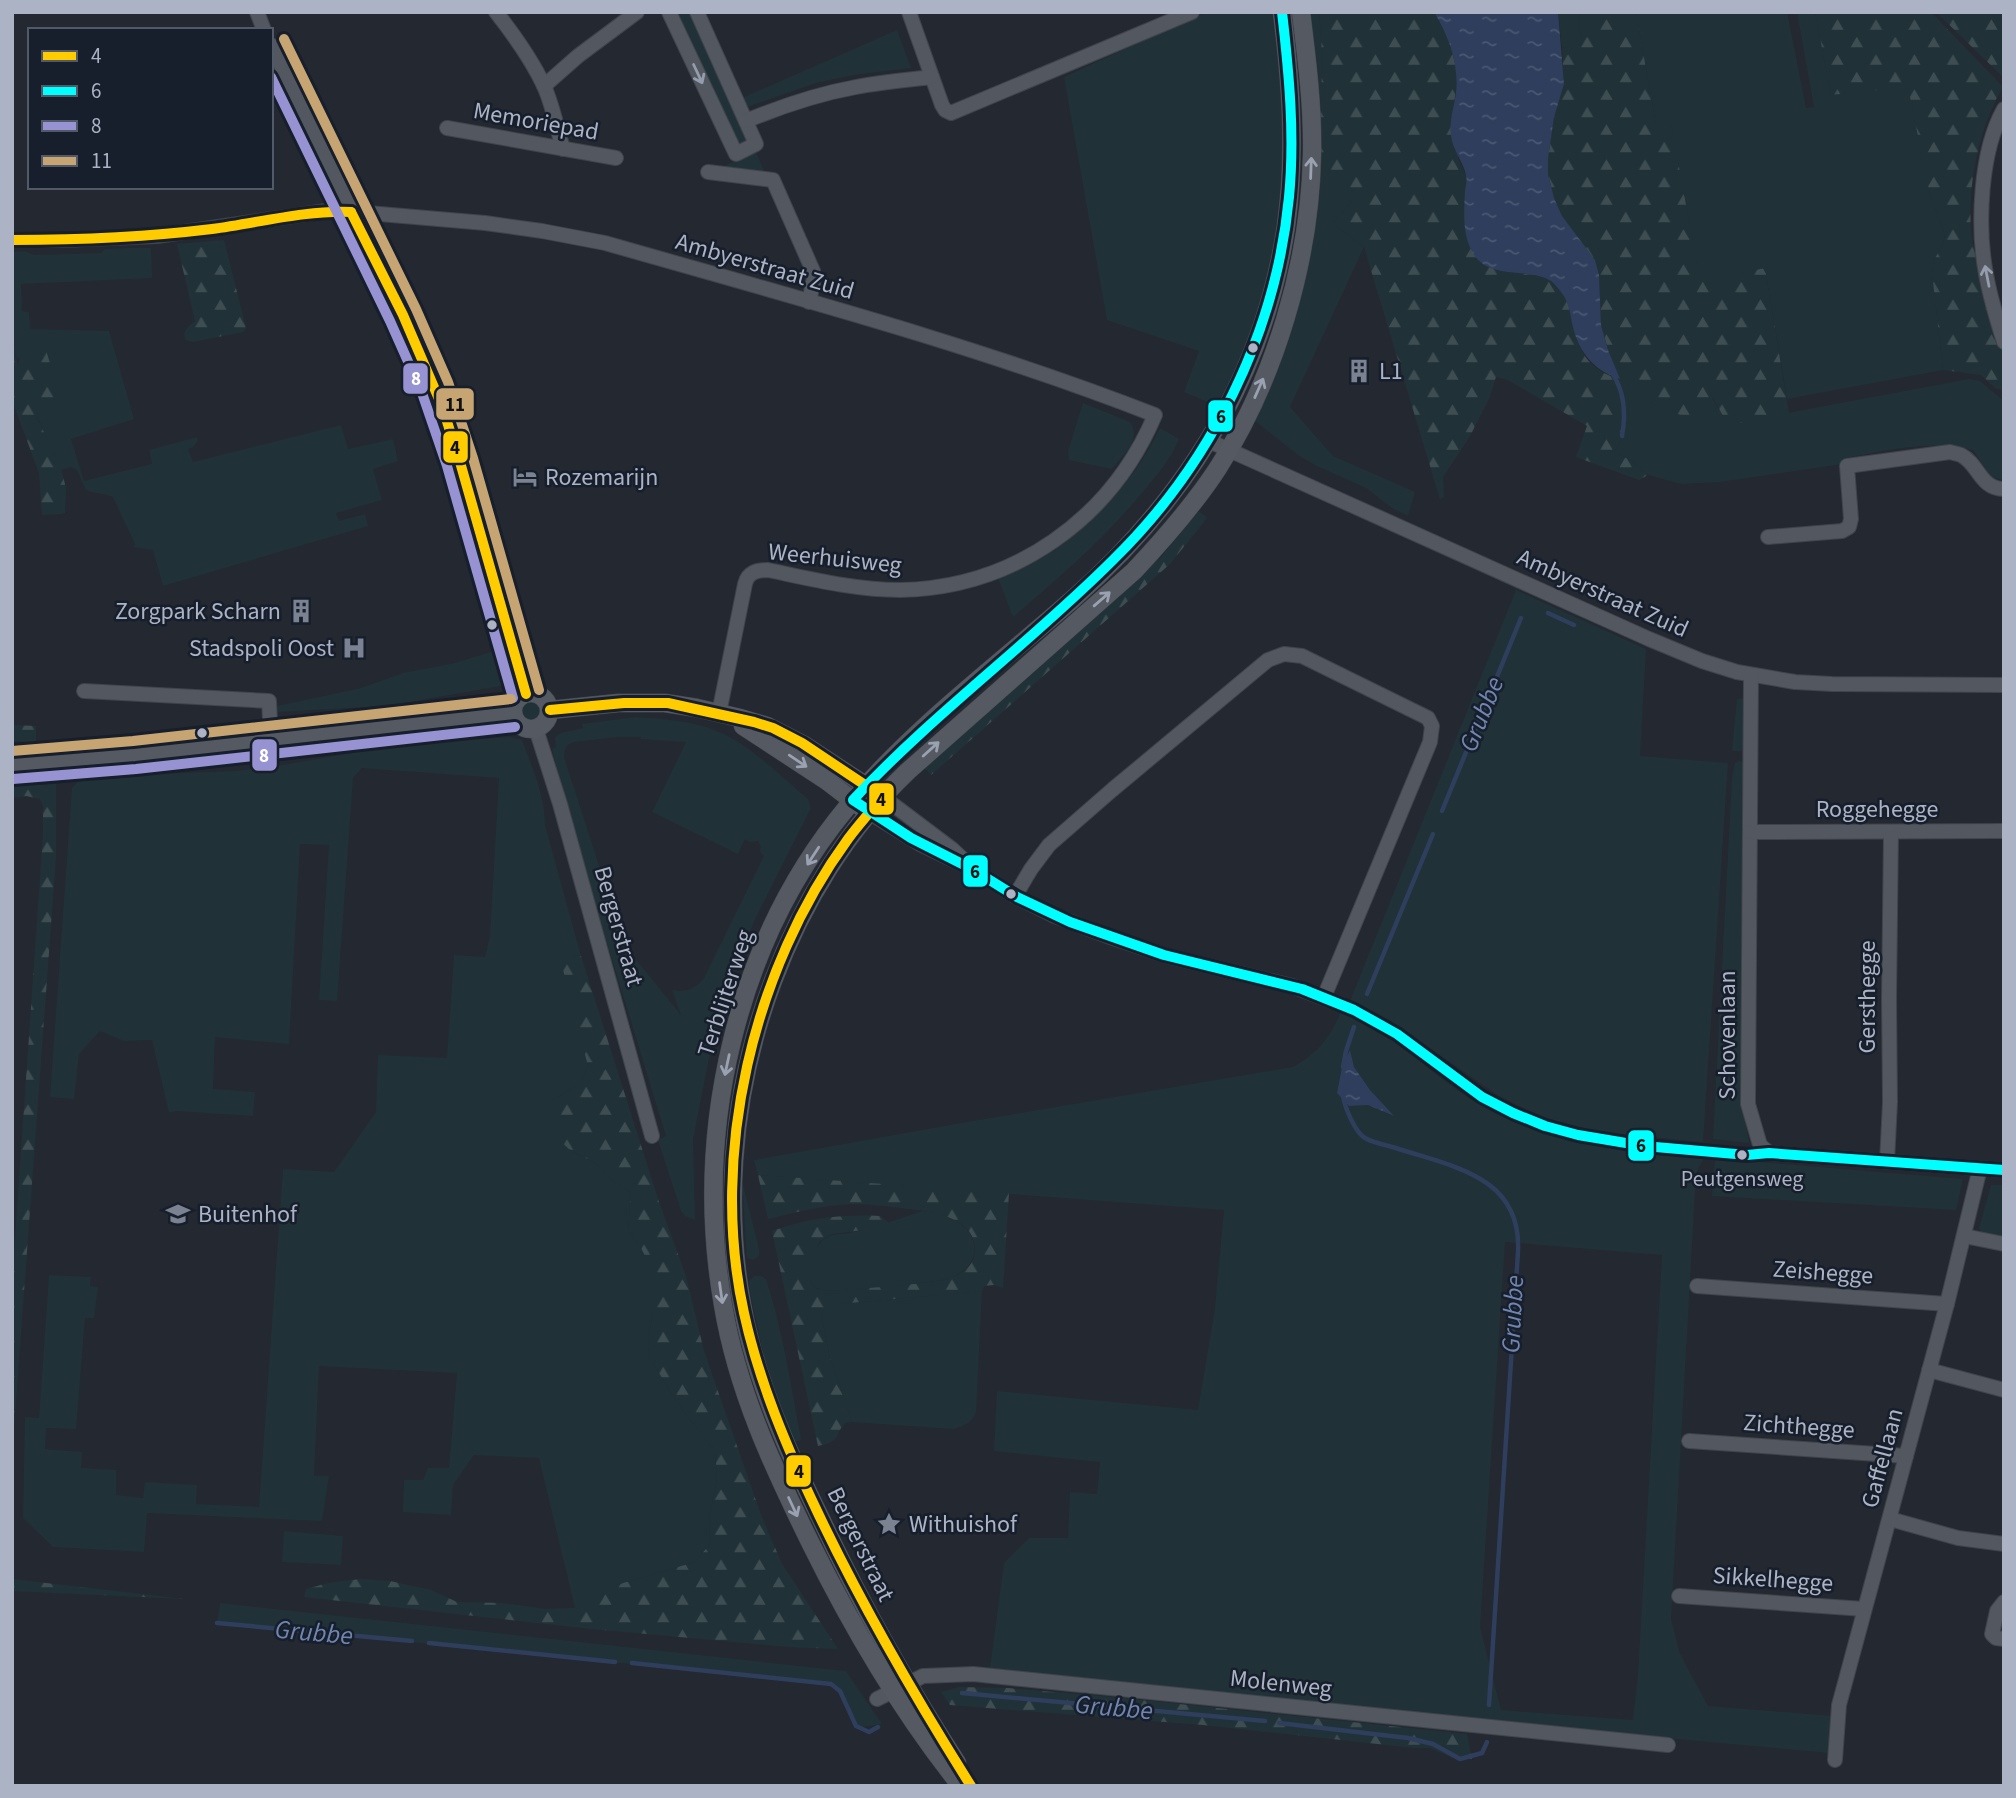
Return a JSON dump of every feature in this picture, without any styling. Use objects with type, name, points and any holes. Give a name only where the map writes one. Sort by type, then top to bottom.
[{"type":"main road","name":"Terblijterweg","points":[[714,1225],[715,1143],[729,1055],[744,999],[766,942],[788,896],[830,830],[866,785],[940,712],[1075,597],[1119,556],[1152,520],[1209,440],[1238,386],[1256,344],[1271,294],[1284,234],[1291,149],[1289,81],[1282,12]]},
{"type":"main road","name":"Terblijterweg","points":[[733,1223],[734,1150],[749,1057],[767,996],[804,911],[838,855],[883,797],[931,749],[1134,570],[1169,533],[1212,477],[1249,411],[1278,339],[1296,280],[1307,221],[1311,166],[1310,88],[1301,12]]},
{"type":"main road","points":[[534,693],[547,702],[550,710],[546,722],[536,729],[522,727],[513,713],[516,702],[526,694],[534,693]]},
{"type":"main road","points":[[550,710],[634,702],[682,705],[753,721],[804,745],[883,797]]},
{"type":"main road","points":[[12,765],[513,713]]},
{"type":"main road","points":[[719,713],[772,743],[870,813]]},
{"type":"main road","name":"Bergerstraat","points":[[733,1223],[743,1312],[760,1375],[796,1467],[841,1563],[892,1691]]},
{"type":"main road","name":"Bergerstraat","points":[[714,1225],[725,1319],[742,1384],[778,1476],[818,1559],[892,1691],[971,1786]]},
{"type":"main road","name":"Bergerstraat","points":[[940,1748],[961,1786]]},
{"type":"street","points":[[496,12],[511,31],[544,86],[563,149]]},
{"type":"street","points":[[544,86],[578,56],[637,12]]},
{"type":"street","points":[[669,12],[736,154],[756,144],[697,12]]},
{"type":"street","points":[[909,12],[945,110],[951,113],[1192,12]]},
{"type":"street","points":[[273,50],[403,315],[442,406],[526,694]]},
{"type":"street","points":[[746,121],[817,95],[932,77]]},
{"type":"street","points":[[2004,109],[1996,122],[1988,147],[1984,174],[1982,242],[1985,273],[2004,342]]},
{"type":"street","name":"Memoriepad","points":[[447,128],[616,158]]},
{"type":"street","points":[[708,172],[773,180],[813,271],[809,302]]},
{"type":"street","name":"Ambyerstraat Zuid","points":[[12,240],[156,236],[324,211],[485,223],[582,238],[809,302],[1023,366],[1155,415]]},
{"type":"street","name":"Weerhuisweg","points":[[719,713],[746,578],[750,574],[768,570],[851,587],[901,590],[967,580],[1005,567],[1053,542],[1094,508],[1136,456],[1155,415]]},
{"type":"street","name":"Ambyerstraat Zuid","points":[[1209,440],[1702,661],[1751,676],[1795,682],[2004,685]]},
{"type":"street","points":[[1768,537],[1842,531],[1849,527],[1851,519],[1847,466],[1950,452],[1963,456],[1987,484],[1997,489],[2004,488]]},
{"type":"street","points":[[1015,896],[1049,845],[1112,790],[1268,660],[1284,654],[1302,656],[1428,718],[1432,726],[1430,742],[1324,997]]},
{"type":"street","name":"Schovenlaan","points":[[1751,676],[1748,1104],[1760,1145],[1769,1153],[2004,1170]]},
{"type":"street","points":[[83,691],[269,701],[271,740]]},
{"type":"street","name":"Bergerstraat","points":[[536,729],[560,804],[652,1136]]},
{"type":"street","points":[[883,797],[952,849],[974,870]]},
{"type":"street","points":[[870,813],[919,844],[974,870],[1015,896],[1055,916],[1167,956],[1293,986],[1342,1005]]},
{"type":"street","name":"Roggehegge","points":[[1750,832],[2004,831]]},
{"type":"street","name":"Gersthegge","points":[[1886,1162],[1890,1102],[1891,832]]},
{"type":"street","name":"Gaffellaan","points":[[1835,1760],[1839,1705],[1947,1304],[1980,1168]]},
{"type":"street","points":[[1964,1236],[2004,1244]]},
{"type":"street","name":"Zeishegge","points":[[1697,1286],[1947,1304]]},
{"type":"street","points":[[1929,1370],[2004,1390]]},
{"type":"street","name":"Zichthegge","points":[[1689,1441],[1906,1456]]},
{"type":"street","points":[[1890,1519],[1958,1538],[2004,1544]]},
{"type":"street","name":"Sikkelhegge","points":[[1679,1596],[1864,1608]]},
{"type":"street","points":[[2004,1602],[1997,1611],[1992,1634],[1996,1639],[2004,1639]]},
{"type":"street","name":"Molenweg","points":[[892,1691],[925,1675],[973,1674],[1668,1745]]},
{"type":"green space","points":[[673,12],[693,12],[747,140],[743,145],[737,146]]},
{"type":"green space","points":[[1206,12],[1276,12],[1282,65],[1285,180],[1267,290],[1221,408],[1184,392],[1199,351],[1107,320],[1064,77]]},
{"type":"green space","points":[[1305,12],[1319,12],[1321,33],[1321,94],[1315,175],[1329,188],[1352,202],[1333,223],[1364,247],[1290,407],[1333,456],[1415,492],[1408,516],[1392,508],[1366,488],[1298,455],[1254,420],[1304,253]]},
{"type":"green space","points":[[1319,12],[1434,12],[1449,40],[1457,71],[1451,119],[1459,161],[1466,175],[1465,226],[1497,270],[1533,275],[1551,281],[1568,303],[1579,346],[1587,359],[1600,370],[1619,379],[1601,324],[1599,275],[1595,261],[1562,216],[1548,174],[1548,159],[1554,117],[1564,84],[1562,48],[1583,44],[1578,24],[1580,12],[1636,12],[1656,125],[1671,123],[1700,281],[1765,268],[1789,414],[1723,426],[1723,416],[1713,398],[1688,417],[1660,409],[1621,380],[1626,414],[1624,435],[1614,452],[1632,461],[1648,475],[1639,480],[1576,457],[1587,426],[1508,380],[1496,377],[1489,399],[1469,438],[1443,477],[1444,497],[1440,499],[1364,247],[1333,223],[1352,202],[1328,188],[1315,176],[1322,74]]},
{"type":"green space","points":[[1558,12],[1580,12],[1578,24],[1583,44],[1562,48]]},
{"type":"green space","points":[[1636,12],[1787,12],[1806,108],[1814,107],[1797,12],[1815,12],[1831,95],[1908,86],[1929,191],[1945,235],[1934,260],[1932,273],[1943,370],[1787,399],[1765,268],[1700,282],[1671,124],[1656,125]]},
{"type":"green space","points":[[1815,12],[1931,12],[2003,87],[1987,121],[1976,161],[1971,221],[1977,261],[2003,350],[2004,391],[1995,388],[1981,375],[1943,370],[1932,273],[1934,260],[1945,235],[1929,191],[1908,87],[1831,95]]},
{"type":"green space","points":[[1936,12],[2004,12],[2004,78]]},
{"type":"green space","points":[[897,30],[911,68],[853,75],[816,83],[747,107],[742,98]]},
{"type":"green space","points":[[756,152],[766,175],[722,167]]},
{"type":"green space","points":[[224,240],[246,328],[243,332],[193,342],[186,340],[184,334],[195,321],[177,244]]},
{"type":"green space","points":[[151,248],[152,278],[21,284],[22,311],[29,312],[30,329],[109,331],[134,419],[71,439],[84,481],[152,464],[149,450],[197,437],[198,441],[188,449],[193,462],[341,425],[348,449],[393,439],[398,461],[373,469],[382,500],[336,513],[339,521],[365,514],[368,526],[163,586],[153,550],[133,547],[135,544],[113,497],[86,490],[77,470],[71,467],[61,470],[37,416],[62,407],[46,351],[17,359],[12,343],[12,252],[25,251],[34,255]]},
{"type":"green space","points":[[12,343],[18,365],[20,358],[46,350],[63,407],[37,417],[61,469],[66,488],[65,512],[62,514],[42,515],[39,473],[12,400]]},
{"type":"green space","points":[[1620,379],[1660,409],[1712,398],[1723,416],[1723,425],[1969,379],[1980,381],[2004,401],[2004,480],[1991,477],[1973,450],[1923,446],[1842,459],[1842,464],[1720,482],[1681,484],[1648,475],[1632,461],[1614,452],[1624,435],[1626,414]]},
{"type":"green space","points":[[1083,403],[1130,422],[1134,435],[1130,447],[1112,469],[1069,460],[1068,451]]},
{"type":"green space","points":[[1160,428],[1179,439],[1158,474],[1097,542],[1013,617],[998,578],[1049,554],[1087,524],[1116,495],[1140,463]]},
{"type":"green space","points":[[1199,511],[1207,518],[1170,564],[931,775],[924,767],[1162,556]]},
{"type":"green space","points":[[1516,590],[1646,649],[1640,756],[1728,763],[1703,1142],[1598,1132],[1542,1117],[1499,1096],[1389,1020],[1350,1001]]},
{"type":"green space","points":[[497,650],[501,660],[501,686],[386,706],[278,712],[277,706],[361,688],[403,673],[455,663]]},
{"type":"green space","points":[[1745,698],[1745,748],[1742,751],[1732,751],[1737,699]]},
{"type":"green space","points":[[528,700],[536,700],[543,707],[543,715],[536,722],[528,722],[521,715],[521,707]]},
{"type":"green space","points":[[636,717],[682,722],[715,730],[758,756],[808,799],[811,808],[755,919],[731,977],[714,1033],[693,1139],[695,1220],[681,1211],[658,1140],[666,1136],[575,838],[552,749],[556,747],[555,737],[583,728],[582,724]],"holes":[[[641,737],[640,739],[686,742],[652,812],[738,854],[745,839],[749,842],[758,841],[760,852],[764,856],[704,978],[690,989],[672,990],[681,1015],[625,946],[564,757],[566,747],[574,742]]]},
{"type":"green space","points":[[12,725],[36,726],[36,742],[12,741]]},
{"type":"green space","points":[[510,737],[522,740],[537,782],[545,825],[581,956],[570,955],[588,1066],[581,1083],[551,1101],[569,1149],[597,1164],[612,1180],[631,1193],[628,1231],[640,1246],[653,1272],[653,1310],[648,1346],[650,1359],[686,1415],[715,1450],[717,1480],[709,1519],[710,1544],[695,1562],[623,1583],[575,1608],[539,1458],[474,1455],[453,1485],[451,1515],[403,1512],[404,1480],[423,1480],[428,1468],[449,1468],[457,1373],[319,1366],[314,1476],[329,1476],[322,1521],[147,1513],[144,1552],[53,1547],[23,1518],[25,1417],[39,1418],[49,1275],[91,1277],[90,1286],[98,1287],[94,1318],[85,1318],[76,1429],[46,1428],[45,1449],[82,1452],[81,1468],[116,1470],[116,1495],[143,1498],[145,1482],[197,1485],[196,1504],[259,1507],[283,1169],[334,1172],[376,1112],[378,1055],[447,1058],[454,955],[485,957],[490,936],[499,778],[362,768],[353,778],[337,1001],[319,1000],[329,845],[300,844],[289,1044],[215,1037],[213,1089],[255,1092],[253,1116],[176,1111],[169,1113],[152,1040],[124,1041],[100,1031],[79,1054],[74,1099],[50,1097],[72,788],[80,780],[105,776],[235,771],[392,746]]},
{"type":"green space","points":[[1739,761],[1745,764],[1741,938],[1742,1100],[1749,1143],[1713,1139],[1732,778],[1735,763]]},
{"type":"green space","points":[[56,784],[56,857],[12,1455],[12,1280],[43,806],[40,799],[26,796],[12,798],[12,786]]},
{"type":"green space","points":[[570,955],[581,956],[659,1202],[686,1276],[704,1351],[761,1515],[782,1564],[838,1649],[592,1629],[304,1597],[306,1589],[360,1579],[390,1581],[431,1590],[457,1602],[502,1603],[545,1609],[574,1608],[623,1583],[695,1562],[710,1544],[709,1519],[717,1480],[715,1450],[686,1415],[650,1359],[648,1346],[653,1310],[653,1272],[640,1246],[628,1231],[631,1193],[612,1180],[597,1164],[569,1149],[556,1137],[551,1101],[581,1083],[588,1066],[561,962]]},
{"type":"green space","points":[[1341,1011],[1370,1025],[1487,1109],[1539,1131],[1593,1145],[1704,1158],[1696,1173],[1671,1619],[1680,1654],[1708,1706],[1833,1716],[1829,1753],[1678,1739],[1636,1738],[990,1668],[1004,1563],[1029,1538],[1068,1538],[1070,1492],[1097,1494],[1100,1462],[994,1451],[997,1391],[1198,1410],[1215,1308],[1224,1210],[758,1175],[754,1160],[1293,1067],[1317,1050]],"holes":[[[1350,1051],[1354,1067],[1393,1116],[1368,1105],[1350,1106],[1337,1093],[1342,1067]],[[1505,1242],[1662,1255],[1638,1674],[1633,1720],[1501,1710],[1480,1627]]]},
{"type":"green space","points":[[1715,1158],[1963,1179],[1956,1210],[1712,1196]]},
{"type":"green space","points":[[758,1175],[1009,1193],[1003,1288],[994,1285],[984,1286],[982,1291],[839,1304],[821,1313],[829,1354],[852,1422],[845,1423],[834,1440],[818,1446],[772,1231],[838,1216],[880,1216],[888,1222],[887,1227],[832,1234],[819,1242],[810,1269],[811,1283],[817,1289],[828,1291],[948,1279],[970,1265],[975,1253],[974,1240],[968,1230],[949,1217],[883,1206],[831,1206],[768,1219]]},
{"type":"green space","points":[[742,1181],[759,1249],[759,1255],[754,1260],[747,1258]]},
{"type":"green space","points":[[1991,1185],[2004,1185],[2004,1240],[1984,1234],[1979,1229]]},
{"type":"green space","points":[[923,1211],[950,1218],[961,1224],[970,1234],[974,1254],[969,1265],[959,1274],[942,1280],[889,1287],[828,1291],[813,1285],[810,1275],[811,1261],[817,1247],[827,1237],[871,1228]]},
{"type":"green space","points":[[754,1276],[766,1279],[772,1299],[790,1379],[801,1439],[799,1441],[794,1441],[767,1371],[750,1292],[749,1281]]},
{"type":"green space","points":[[982,1291],[976,1412],[970,1421],[954,1429],[852,1422],[829,1354],[821,1313],[839,1304]]},
{"type":"green space","points":[[284,1531],[343,1536],[341,1565],[282,1562]]},
{"type":"green space","points":[[12,1579],[184,1599],[12,1591]]},
{"type":"green space","points":[[220,1603],[846,1671],[882,1724],[856,1728],[842,1697],[827,1682],[217,1623]]},
{"type":"green space","points":[[959,1687],[1008,1688],[1122,1698],[1467,1734],[1472,1759],[1453,1758],[1430,1748],[1203,1725],[950,1705],[941,1692]]},
{"type":"water","points":[[1434,12],[1558,12],[1564,84],[1554,117],[1548,174],[1562,216],[1595,260],[1599,275],[1601,325],[1620,379],[1596,366],[1584,353],[1579,345],[1566,300],[1552,282],[1542,277],[1489,267],[1480,262],[1469,246],[1464,223],[1466,175],[1451,135],[1456,71],[1448,41]]},
{"type":"water","points":[[1350,1050],[1354,1067],[1370,1090],[1394,1116],[1368,1105],[1349,1106],[1337,1093],[1342,1067]]},
{"type":"waterway","points":[[1612,373],[1620,388],[1623,403],[1622,436]]},
{"type":"waterway","name":"Grubbe","points":[[1548,613],[1574,625]]},
{"type":"waterway","name":"Grubbe","points":[[1442,811],[1521,618]]},
{"type":"waterway","name":"Grubbe","points":[[1367,994],[1433,834]]},
{"type":"waterway","name":"Grubbe","points":[[1343,1067],[1354,1027]]},
{"type":"waterway","name":"Grubbe","points":[[1343,1096],[1351,1119],[1365,1138],[1461,1169],[1480,1179],[1496,1191],[1509,1206],[1516,1226],[1518,1252],[1489,1705]]},
{"type":"waterway","name":"Grubbe","points":[[217,1623],[412,1641]]},
{"type":"waterway","name":"Grubbe","points":[[429,1643],[615,1662]]},
{"type":"waterway","name":"Grubbe","points":[[632,1663],[831,1684],[840,1691],[856,1726],[869,1732],[878,1727]]},
{"type":"waterway","name":"Grubbe","points":[[962,1693],[1265,1721]]},
{"type":"waterway","name":"Grubbe","points":[[1279,1723],[1408,1738],[1433,1744],[1460,1759],[1482,1753],[1487,1742]]},
{"type":"transit line","name":"6","points":[[1282,12],[1291,127],[1289,197],[1282,248],[1270,298],[1233,394],[1180,482],[1113,560],[916,738],[853,800],[911,838],[972,869],[1017,897],[1070,922],[1164,955],[1302,989],[1354,1010],[1397,1034],[1482,1097],[1545,1126],[1578,1135],[1644,1146],[1747,1155],[1769,1153],[2004,1170]]},
{"type":"transit line","name":"11","points":[[284,39],[416,309],[448,382],[473,458],[539,690]]},
{"type":"transit line","name":"8","points":[[273,81],[390,321],[422,393],[447,466],[513,698]]},
{"type":"transit line","name":"4","points":[[351,212],[403,315],[442,406],[526,694]]},
{"type":"transit line","name":"4","points":[[12,240],[162,234],[299,215],[351,212]]},
{"type":"transit line","name":"11","points":[[12,751],[133,741],[511,699]]},
{"type":"transit line","name":"4","points":[[550,710],[624,703],[668,703],[754,722],[773,728],[802,743],[883,797],[848,839],[815,890],[787,946],[764,1004],[747,1066],[736,1128],[732,1191],[735,1253],[750,1339],[795,1463],[871,1616],[971,1786]]},
{"type":"transit line","name":"8","points":[[13,779],[136,769],[515,727]]},
{"type":"place","name":"L1","points":[[1359,371]]},
{"type":"place","name":"Rozemarijn","points":[[525,477]]},
{"type":"place","name":"Zorgpark Scharn","points":[[301,611]]},
{"type":"place","name":"Stadspoli Oost","points":[[354,648]]},
{"type":"place","name":"Peutgensweg","points":[[1742,1155]]},
{"type":"place","name":"Buitenhof","points":[[178,1214]]},
{"type":"place","name":"Withuishof","points":[[889,1524]]}]
